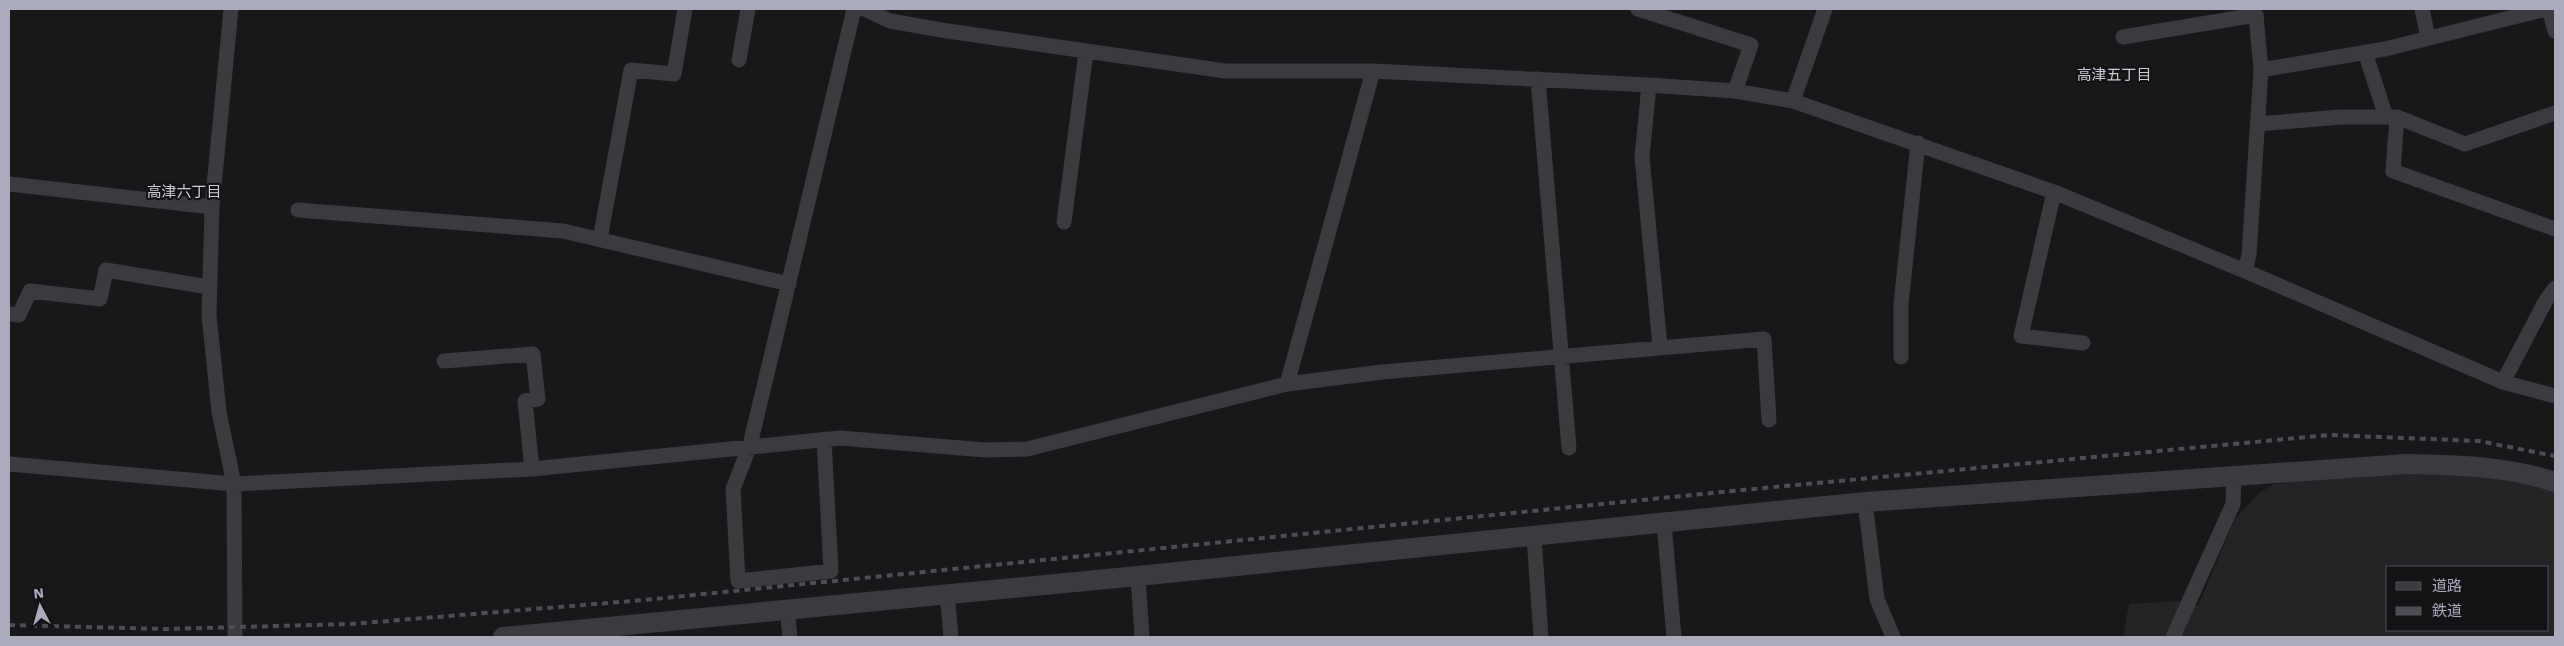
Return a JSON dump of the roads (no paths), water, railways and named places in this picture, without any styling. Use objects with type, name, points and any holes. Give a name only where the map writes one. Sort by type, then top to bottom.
[{"type":"street","points":[[231,9],[212,207],[209,315],[219,412],[234,484],[235,637]]},
{"type":"street","points":[[600,240],[631,70],[674,74],[685,9]]},
{"type":"street","points":[[738,60],[748,9]]},
{"type":"street","points":[[824,439],[831,571],[738,581],[733,489],[750,445],[854,9]]},
{"type":"street","points":[[864,9],[890,20],[1086,52],[1225,71],[1373,71],[1538,79],[1735,92],[1793,101],[2054,192],[2245,271],[2503,382],[2555,396]]},
{"type":"street","points":[[1638,9],[1751,44],[1735,92]]},
{"type":"street","points":[[1793,101],[1825,9]]},
{"type":"street","points":[[2422,9],[2428,37]]},
{"type":"street","points":[[2261,70],[2365,52],[2548,9],[2555,31]]},
{"type":"street","points":[[2123,37],[2256,15],[2261,70],[2249,255],[2245,271]]},
{"type":"street","points":[[1064,222],[1086,52]]},
{"type":"street","points":[[2365,52],[2392,117],[2393,171],[2555,229]]},
{"type":"street","points":[[1286,384],[1373,71]]},
{"type":"street","points":[[1538,79],[1569,448]]},
{"type":"street","points":[[1649,85],[1642,157],[1660,346]]},
{"type":"street","points":[[2258,124],[2340,118],[2392,117],[2465,144],[2555,113]]},
{"type":"street","points":[[1901,358],[1901,304],[1918,143]]},
{"type":"street","points":[[9,184],[212,207]]},
{"type":"street","points":[[2054,192],[2020,336],[2083,343]]},
{"type":"street","points":[[298,210],[563,231],[788,284]]},
{"type":"street","points":[[9,314],[20,315],[30,291],[100,300],[106,270],[209,287]]},
{"type":"street","points":[[2503,382],[2544,302],[2555,288]]},
{"type":"street","points":[[9,464],[234,484],[532,469],[750,445],[840,438],[985,450],[1027,449],[1286,384],[1382,372],[1560,358],[1660,346],[1764,339],[1769,420]]},
{"type":"street","points":[[444,361],[533,354],[538,399],[525,401],[532,469]]},
{"type":"street","points":[[503,637],[1138,576],[1865,502],[2406,464],[2474,466],[2534,475],[2555,482]]},
{"type":"street","points":[[2173,637],[2233,504],[2234,476]]},
{"type":"street","points":[[1865,502],[1877,599],[1893,637]]},
{"type":"street","points":[[1664,523],[1674,637]]},
{"type":"street","points":[[1534,536],[1541,637]]},
{"type":"street","points":[[1138,576],[1142,637]]},
{"type":"street","points":[[947,593],[951,637]]},
{"type":"street","points":[[787,609],[790,637]]},
{"type":"railway","points":[[9,625],[165,629],[351,624],[644,600],[1732,491],[2329,435],[2479,441],[2555,456]]},
{"type":"district","name":"高津五丁目","points":[[2114,75]]},
{"type":"district","name":"高津六丁目","points":[[184,192]]}]
